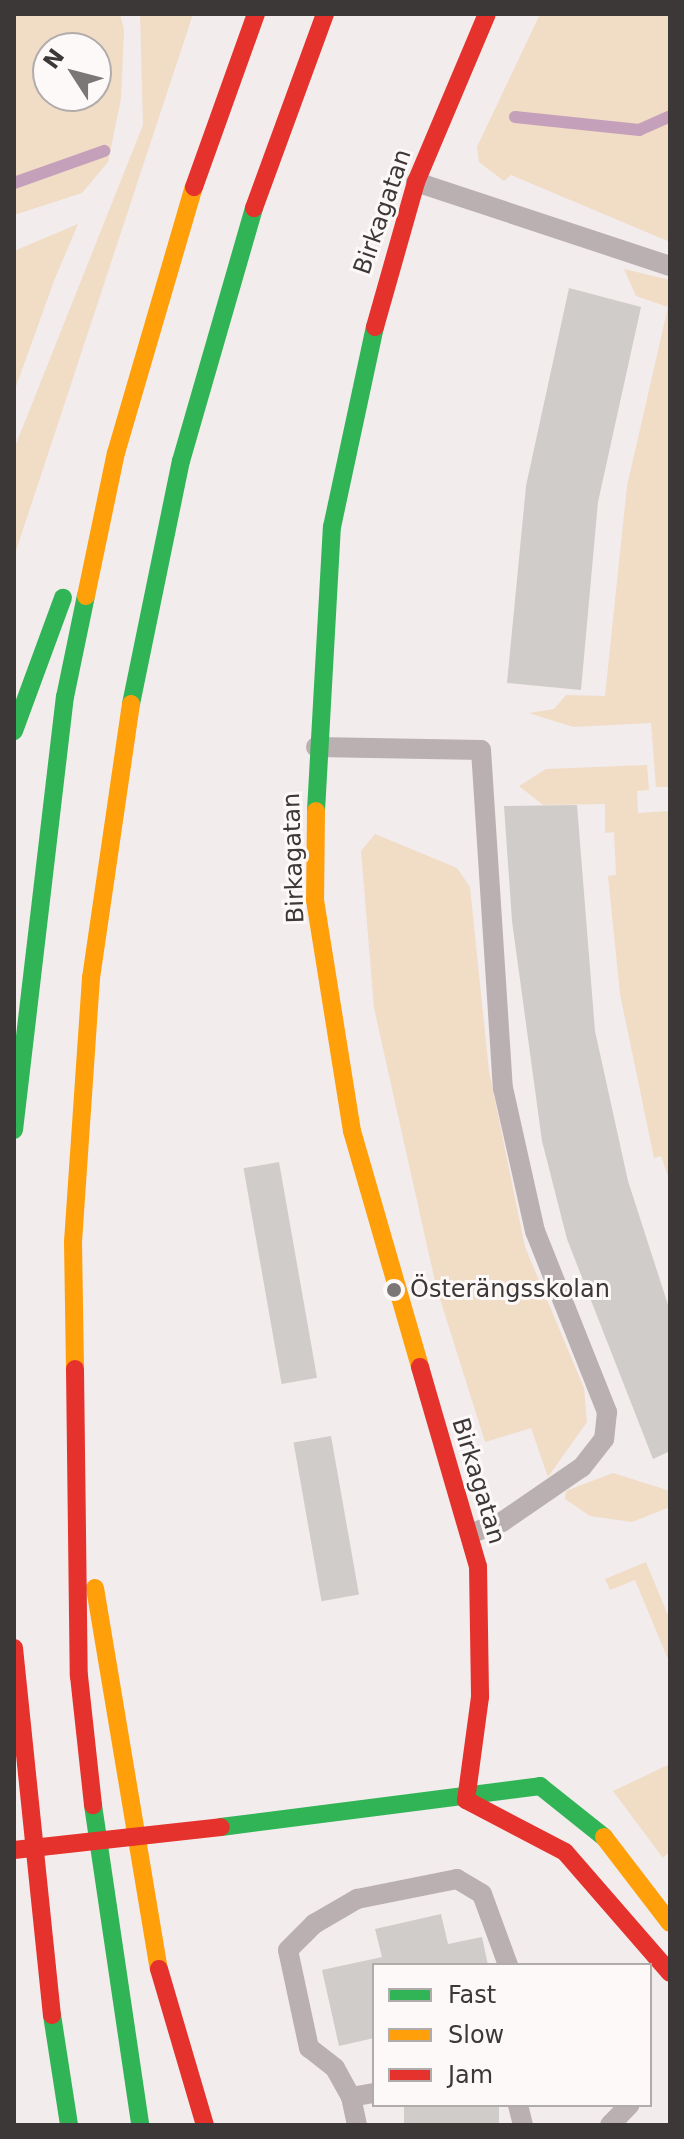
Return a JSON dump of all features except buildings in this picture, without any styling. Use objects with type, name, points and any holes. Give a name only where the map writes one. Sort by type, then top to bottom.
[{"type":"main road","points":[[14,731],[116,453],[198,174],[256,14]]},
{"type":"main road","points":[[140,2125],[109,1944],[79,1676],[72,1491],[73,1242],[91,978],[129,713],[181,461],[257,196],[325,14]]},
{"type":"main road","name":"Birkagatan","points":[[466,1800],[483,1600],[471,1533],[352,1131],[315,900],[316,747],[332,527],[353,407],[416,182],[487,14]]},
{"type":"main road","points":[[14,1130],[65,697],[116,453]]},
{"type":"main road","points":[[72,1491],[113,1662],[160,1976],[205,2125]]},
{"type":"main road","points":[[14,1648],[37,1921],[69,2125]]},
{"type":"main road","points":[[14,1850],[466,1800],[509,1785],[540,1786],[604,1836],[670,1923]]},
{"type":"main road","points":[[466,1800],[565,1852],[624,1913],[670,1973]]},
{"type":"lane","points":[[416,182],[670,266]]},
{"type":"lane","points":[[316,747],[481,750],[503,1088],[535,1231],[607,1412],[604,1439],[582,1467],[502,1522],[471,1533]]},
{"type":"lane","points":[[624,1913],[668,1878]]},
{"type":"lane","points":[[357,2125],[351,2097],[335,2068],[309,2048],[288,1950],[314,1924],[357,1899],[457,1879],[482,1894],[507,1963]]},
{"type":"lane","points":[[351,2097],[372,2093]]},
{"type":"lane","points":[[610,2125],[627,2107]]},
{"type":"shaded area","points":[[14,14],[120,14],[124,30],[121,99],[108,162],[82,193],[14,215]]},
{"type":"shaded area","points":[[140,14],[193,14],[14,557],[14,449],[143,125]]},
{"type":"shaded area","points":[[540,14],[670,14],[670,242],[511,175],[504,181],[479,162],[477,147]]},
{"type":"shaded area","points":[[78,224],[54,281],[14,392],[14,251]]},
{"type":"shaded area","points":[[624,269],[670,280],[670,787],[656,787],[651,723],[573,727],[529,713],[554,709],[566,695],[605,696],[627,486],[668,307],[636,296]]},
{"type":"shaded area","points":[[647,765],[649,790],[637,791],[638,813],[670,811],[670,1182],[661,1156],[654,1158],[620,994],[608,876],[616,875],[614,832],[605,833],[605,804],[543,805],[519,786],[546,769]]},
{"type":"shaded area","points":[[375,834],[457,868],[470,887],[489,1071],[525,1247],[584,1388],[587,1422],[548,1477],[531,1428],[485,1442],[436,1286],[374,1008],[361,851]]},
{"type":"shaded area","points":[[613,1473],[670,1491],[670,1507],[632,1522],[590,1516],[565,1499],[566,1491]]},
{"type":"shaded area","points":[[646,1562],[670,1620],[670,1664],[635,1580],[610,1590],[605,1579]]},
{"type":"shaded area","points":[[670,1764],[670,1851],[663,1858],[613,1791]]},
{"type":"waterway","points":[[515,117],[639,130],[670,116]]},
{"type":"waterway","points":[[14,183],[104,151]]},
{"type":"traffic: fast","points":[[131,704],[181,461],[254,208]]},
{"type":"traffic: fast","points":[[316,811],[332,527],[375,327]]},
{"type":"traffic: fast","points":[[14,1130],[65,697],[86,596]]},
{"type":"traffic: fast","points":[[14,731],[63,598]]},
{"type":"traffic: fast","points":[[221,1827],[540,1786],[604,1837]]},
{"type":"traffic: fast","points":[[93,1805],[140,2125]]},
{"type":"traffic: fast","points":[[52,2015],[69,2125]]},
{"type":"traffic: slow","points":[[86,596],[116,453],[194,187]]},
{"type":"traffic: slow","points":[[75,1369],[73,1242],[91,978],[131,704]]},
{"type":"traffic: slow","points":[[316,811],[315,900],[352,1131],[420,1367]]},
{"type":"traffic: slow","points":[[95,1588],[159,1969]]},
{"type":"traffic: slow","points":[[604,1837],[670,1923]]},
{"type":"traffic: jam","points":[[194,187],[256,14]]},
{"type":"traffic: jam","points":[[254,208],[325,14]]},
{"type":"traffic: jam","points":[[375,327],[416,182],[487,14]]},
{"type":"traffic: jam","points":[[420,1367],[478,1566],[480,1697],[466,1800]]},
{"type":"traffic: jam","points":[[75,1369],[79,1676],[93,1805]]},
{"type":"traffic: jam","points":[[14,1648],[52,2015]]},
{"type":"traffic: jam","points":[[466,1800],[565,1852],[670,1973]]},
{"type":"traffic: jam","points":[[14,1850],[221,1827]]},
{"type":"traffic: jam","points":[[159,1969],[205,2125]]},
{"type":"place","name":"Österängsskolan","points":[[394,1290]]}]
